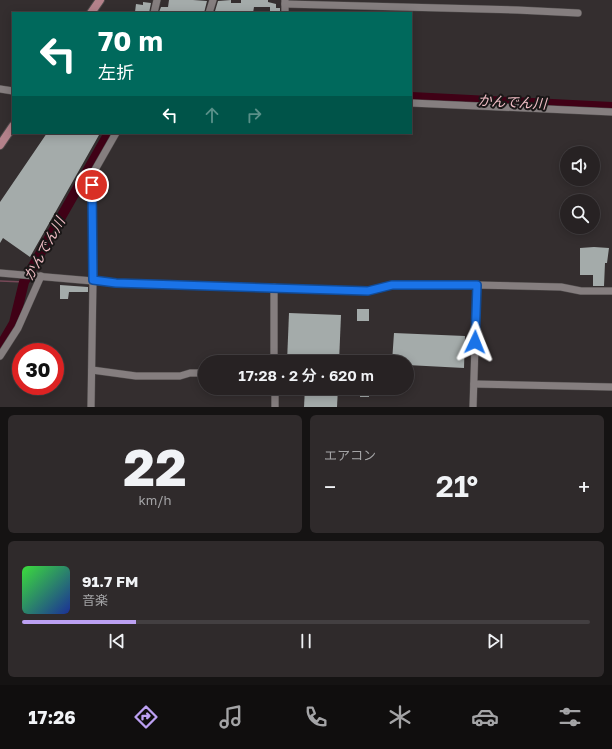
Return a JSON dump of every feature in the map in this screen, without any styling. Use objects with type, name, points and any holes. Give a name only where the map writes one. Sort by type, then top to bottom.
[{"type":"main road","points":[[92,12],[100,0]]},
{"type":"main road","points":[[0,145],[12,127]]},
{"type":"street","points":[[154,12],[157,0]]},
{"type":"street","points":[[209,12],[213,0]]},
{"type":"street","points":[[285,2],[578,13]]},
{"type":"street","points":[[0,88],[12,91]]},
{"type":"street","points":[[412,103],[612,112]]},
{"type":"street","points":[[91,407],[93,280],[92,175],[115,134]]},
{"type":"street","points":[[0,273],[116,283],[368,291],[392,285],[561,287],[581,292],[612,291]]},
{"type":"street","points":[[0,356],[18,328],[41,276]]},
{"type":"street","points":[[473,407],[477,285]]},
{"type":"street","points":[[274,287],[274,355]]},
{"type":"street","points":[[92,370],[136,376],[180,376],[190,373],[198,374]]},
{"type":"street","points":[[474,384],[612,387]]},
{"type":"street","points":[[275,395],[275,407]]},
{"type":"building","points":[[169,0],[207,1],[204,12],[159,12],[161,7],[168,7]]},
{"type":"building","points":[[231,0],[231,3],[241,3],[241,0],[268,0],[268,2],[276,4],[276,8],[280,8],[280,12],[270,12],[270,7],[254,7],[253,12],[215,11],[218,1]]},
{"type":"building","points":[[143,2],[151,3],[149,12],[135,12],[136,4],[143,5]]},
{"type":"building","points":[[46,134],[99,135],[30,257],[3,238],[0,243],[0,202]]},
{"type":"building","points":[[580,248],[609,248],[607,263],[605,263],[604,286],[593,286],[593,275],[580,275]]},
{"type":"building","points":[[60,285],[88,287],[88,292],[69,292],[68,299],[60,299]]},
{"type":"building","points":[[357,309],[369,309],[369,321],[357,321]]},
{"type":"building","points":[[289,313],[341,315],[339,355],[287,355]]},
{"type":"building","points":[[394,333],[465,336],[464,368],[414,365],[414,355],[392,355]]},
{"type":"building","points":[[305,395],[338,395],[337,407],[304,407]]},
{"type":"building","points":[[360,395],[369,395],[369,397],[360,397]]},
{"type":"waterway","name":"かんでん川","points":[[412,97],[612,107]]},
{"type":"waterway","name":"かんでん川","points":[[0,347],[14,323],[24,282],[108,134]]},
{"type":"waterway","points":[[0,281],[24,282]]},
{"type":"route","points":[[92,185],[93,280],[116,283],[368,291],[392,285],[477,285],[475,342]]}]
